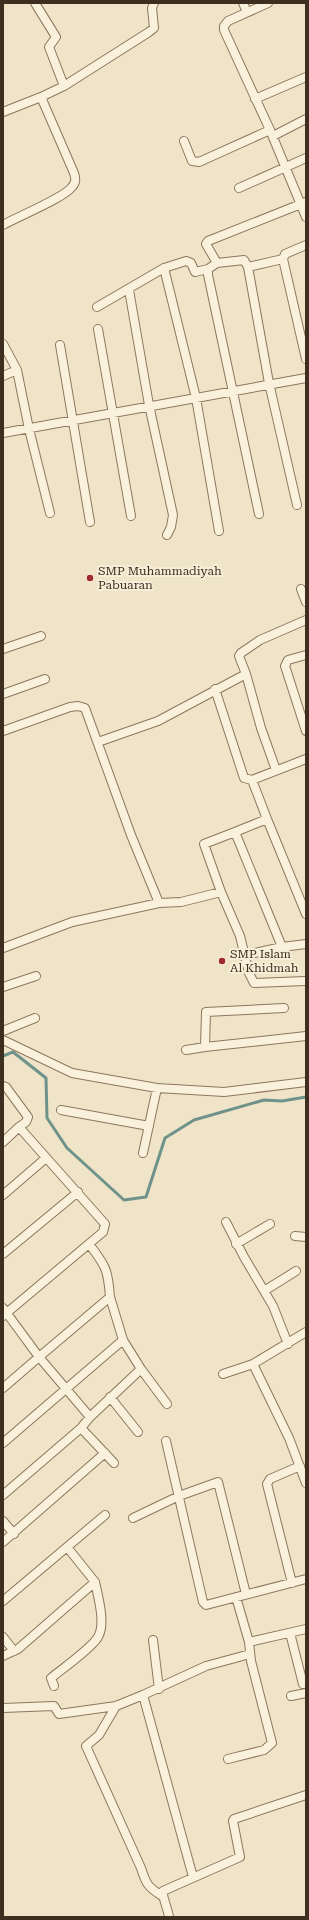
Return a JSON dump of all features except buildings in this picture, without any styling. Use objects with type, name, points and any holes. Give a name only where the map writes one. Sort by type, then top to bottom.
[{"type":"street","points":[[35,3],[56,37],[49,47],[64,86]]},
{"type":"street","points":[[3,112],[41,98],[64,86],[149,32],[154,28],[152,8],[154,3]]},
{"type":"street","points":[[243,3],[247,12]]},
{"type":"street","points":[[268,3],[228,21],[224,26],[224,30],[272,133],[285,168],[303,204],[306,217]]},
{"type":"street","points":[[255,99],[306,77]]},
{"type":"street","points":[[3,225],[65,193],[76,179],[41,98]]},
{"type":"street","points":[[184,141],[192,161],[199,162],[306,120]]},
{"type":"street","points":[[239,188],[306,158]]},
{"type":"street","points":[[217,263],[207,246],[208,241],[303,204]]},
{"type":"street","points":[[306,245],[285,254],[283,259],[306,359]]},
{"type":"street","points":[[248,267],[283,259]]},
{"type":"street","points":[[98,307],[164,268],[186,261],[191,263],[195,272],[208,269],[217,263],[244,260],[248,267],[269,383],[297,505]]},
{"type":"street","points":[[164,268],[196,398],[219,531]]},
{"type":"street","points":[[208,269],[259,514]]},
{"type":"street","points":[[129,290],[148,405],[173,515],[171,527],[167,535]]},
{"type":"street","points":[[98,329],[131,516]]},
{"type":"street","points":[[3,344],[16,370],[28,429],[50,513]]},
{"type":"street","points":[[60,345],[90,522]]},
{"type":"street","points":[[3,376],[16,370]]},
{"type":"street","points":[[3,433],[73,421],[148,405],[196,398],[269,383],[306,378]]},
{"type":"street","points":[[301,589],[306,602]]},
{"type":"street","points":[[276,770],[261,728],[246,674],[239,659],[240,653],[260,640],[306,620]]},
{"type":"street","points":[[3,649],[42,636]]},
{"type":"street","points":[[306,655],[288,660],[286,666],[306,731]]},
{"type":"street","points":[[98,742],[158,721],[215,689],[246,674]]},
{"type":"street","points":[[3,694],[45,679]]},
{"type":"street","points":[[215,689],[244,778],[252,780],[306,759]]},
{"type":"street","points":[[3,731],[70,707],[78,706],[85,708],[131,835],[159,903]]},
{"type":"street","points":[[252,780],[306,914]]},
{"type":"street","points":[[267,819],[204,844],[221,892],[240,936],[246,955],[249,973],[254,983],[306,981]]},
{"type":"street","points":[[235,832],[282,947]]},
{"type":"street","points":[[3,948],[72,922],[159,903],[181,902],[221,892]]},
{"type":"street","points":[[246,955],[282,947],[306,944]]},
{"type":"street","points":[[3,987],[36,976]]},
{"type":"street","points":[[205,1047],[206,1012],[284,1008]]},
{"type":"street","points":[[3,1031],[35,1018]]},
{"type":"street","points":[[186,1050],[306,1036]]},
{"type":"street","points":[[3,1040],[72,1073],[157,1088],[224,1092],[306,1082]]},
{"type":"street","points":[[3,1086],[6,1087],[28,1117],[26,1122],[3,1142]]},
{"type":"street","points":[[143,1153],[157,1088]]},
{"type":"street","points":[[61,1110],[149,1126]]},
{"type":"street","points":[[19,1127],[105,1224],[103,1232],[4,1312],[39,1358],[90,1417]]},
{"type":"street","points":[[3,1195],[46,1158]]},
{"type":"street","points":[[3,1254],[78,1192]]},
{"type":"street","points":[[226,1222],[236,1244],[273,1306],[288,1344]]},
{"type":"street","points":[[236,1244],[270,1224]]},
{"type":"street","points":[[295,1236],[306,1237]]},
{"type":"street","points":[[89,1244],[106,1266],[109,1274],[110,1297],[122,1340],[167,1404]]},
{"type":"street","points":[[264,1291],[296,1271]]},
{"type":"street","points":[[3,1388],[110,1297]]},
{"type":"street","points":[[224,1374],[253,1364],[306,1332]]},
{"type":"street","points":[[3,1443],[122,1340]]},
{"type":"street","points":[[253,1364],[289,1438],[306,1483]]},
{"type":"street","points":[[3,1495],[81,1428],[110,1397],[141,1369]]},
{"type":"street","points":[[110,1397],[138,1432]]},
{"type":"street","points":[[81,1428],[114,1463]]},
{"type":"street","points":[[166,1441],[203,1602],[209,1605],[306,1579]]},
{"type":"street","points":[[3,1542],[14,1534],[104,1453]]},
{"type":"street","points":[[292,1583],[267,1484],[270,1479],[300,1466]]},
{"type":"street","points":[[133,1518],[179,1496],[215,1482],[220,1484],[246,1594]]},
{"type":"street","points":[[3,1602],[105,1515]]},
{"type":"street","points":[[3,1521],[14,1534]]},
{"type":"street","points":[[54,1686],[51,1678],[99,1636],[101,1624],[100,1601],[95,1582],[67,1547]]},
{"type":"street","points":[[3,1656],[14,1651],[95,1582]]},
{"type":"street","points":[[228,1760],[264,1750],[272,1743],[250,1654],[249,1642],[236,1597]]},
{"type":"street","points":[[249,1642],[306,1629]]},
{"type":"street","points":[[290,1633],[303,1684]]},
{"type":"street","points":[[3,1637],[14,1651]]},
{"type":"street","points":[[153,1640],[159,1689]]},
{"type":"street","points":[[3,1708],[54,1706],[59,1714],[116,1706],[159,1689],[206,1666],[250,1654]]},
{"type":"street","points":[[291,1696],[306,1693]]},
{"type":"street","points":[[143,1695],[192,1877]]},
{"type":"street","points":[[116,1706],[99,1735],[86,1746],[141,1868],[144,1879],[149,1888],[162,1896],[168,1906],[169,1917]]},
{"type":"street","points":[[162,1896],[162,1890],[240,1857],[233,1821],[234,1819],[306,1795]]},
{"type":"waterway","points":[[3,1056],[13,1052],[46,1078],[47,1118],[67,1148],[124,1200],[146,1197],[165,1138],[194,1120],[264,1100],[282,1101],[306,1097]]},
{"type":"place","name":"SMP Muhammadiyah Pabuaran","points":[[90,578]]},
{"type":"place","name":"SMP Islam Al Khidmah","points":[[222,961]]}]
